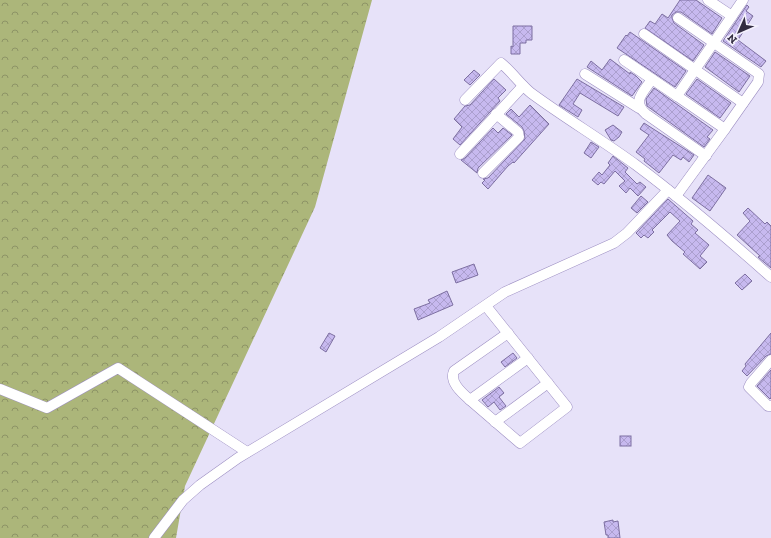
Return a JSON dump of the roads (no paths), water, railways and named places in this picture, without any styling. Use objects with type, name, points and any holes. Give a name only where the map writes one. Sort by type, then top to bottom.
[{"type":"street","points":[[708,0],[732,16]]},
{"type":"street","points":[[677,96],[743,0]]},
{"type":"street","points":[[676,196],[758,82],[759,74],[678,18]]},
{"type":"street","points":[[644,34],[696,69],[742,103]]},
{"type":"street","points":[[624,60],[725,129]]},
{"type":"street","points":[[465,100],[500,63],[502,64],[523,86],[606,143],[676,196],[771,277]]},
{"type":"street","points":[[585,74],[640,108],[646,114],[706,156]]},
{"type":"street","points":[[640,108],[638,104],[639,98],[652,79]]},
{"type":"street","points":[[460,154],[523,86]]},
{"type":"street","points":[[483,173],[519,137],[518,132],[496,114]]},
{"type":"street","points":[[154,538],[183,500],[219,471],[247,452],[439,337],[505,292],[614,243],[627,233],[668,190]]},
{"type":"street","points":[[487,305],[508,334],[567,407],[520,443],[470,400],[455,384],[452,376],[454,371],[508,334]]},
{"type":"street","points":[[470,400],[528,358]]},
{"type":"street","points":[[771,360],[749,387],[768,406],[771,406]]},
{"type":"street","points":[[0,389],[47,408],[118,368],[247,452]]},
{"type":"street","points":[[495,422],[548,383]]}]
